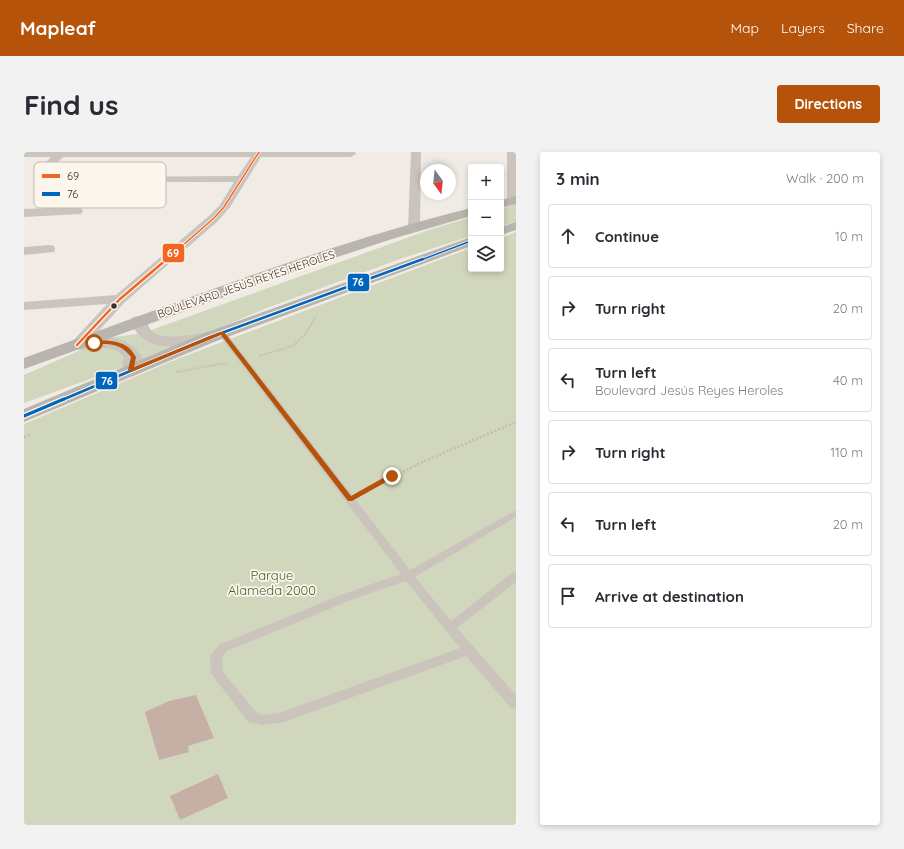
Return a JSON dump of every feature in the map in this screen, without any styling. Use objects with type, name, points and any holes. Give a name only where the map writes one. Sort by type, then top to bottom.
[{"type":"main road","name":"BOULEVARD JESÚS REYES HEROLES","points":[[24,364],[139,321],[338,252],[468,213]]},
{"type":"main road","points":[[504,230],[516,226]]},
{"type":"main road","points":[[24,416],[215,336],[468,243]]},
{"type":"street","points":[[414,228],[416,152]]},
{"type":"street","points":[[77,345],[120,299],[214,218],[224,207],[258,153]]},
{"type":"street","points":[[510,202],[514,153]]},
{"type":"street","points":[[24,154],[352,154]]},
{"type":"street","points":[[52,162],[59,155]]},
{"type":"street","points":[[166,179],[241,179]]},
{"type":"street","points":[[24,213],[77,211]]},
{"type":"street","points":[[24,251],[49,249]]},
{"type":"street","points":[[24,306],[120,299]]},
{"type":"street","points":[[139,321],[144,332],[155,339],[173,341],[215,336]]},
{"type":"street","points":[[77,345],[108,342],[122,346],[131,352],[134,357],[131,370]]},
{"type":"lane","points":[[215,336],[243,361],[408,576],[452,628],[468,650],[514,699]]},
{"type":"lane","points":[[468,650],[279,718],[263,720],[253,718],[217,673],[216,656],[223,648],[347,598],[408,576],[516,513]]},
{"type":"lane","points":[[452,628],[516,576]]},
{"type":"path","points":[[174,373],[243,361],[293,346],[305,334],[314,319],[320,315]]},
{"type":"path","points":[[350,500],[392,476],[462,444],[516,422]]},
{"type":"green space","points":[[516,204],[516,222],[504,225],[504,208]]},
{"type":"green space","points":[[468,218],[468,237],[403,258],[267,308],[148,358],[24,403],[24,375],[108,338],[143,333],[426,231]]},
{"type":"green space","name":"Parque Alameda 2000","points":[[516,232],[516,825],[24,825],[24,424],[177,359],[468,249],[468,272],[504,272],[504,237]]},
{"type":"building","points":[[196,695],[214,738],[188,746],[189,752],[159,760],[145,712],[169,701]]},
{"type":"building","points":[[218,774],[228,798],[180,820],[170,796]]},
{"type":"transit line","name":"69","points":[[77,345],[120,299],[214,218],[224,207],[259,152]]},
{"type":"transit line","name":"76","points":[[24,416],[208,338],[468,242]]},
{"type":"route","points":[[94,343],[108,342],[126,348],[134,357],[131,370],[222,333],[350,500],[392,476]]}]
